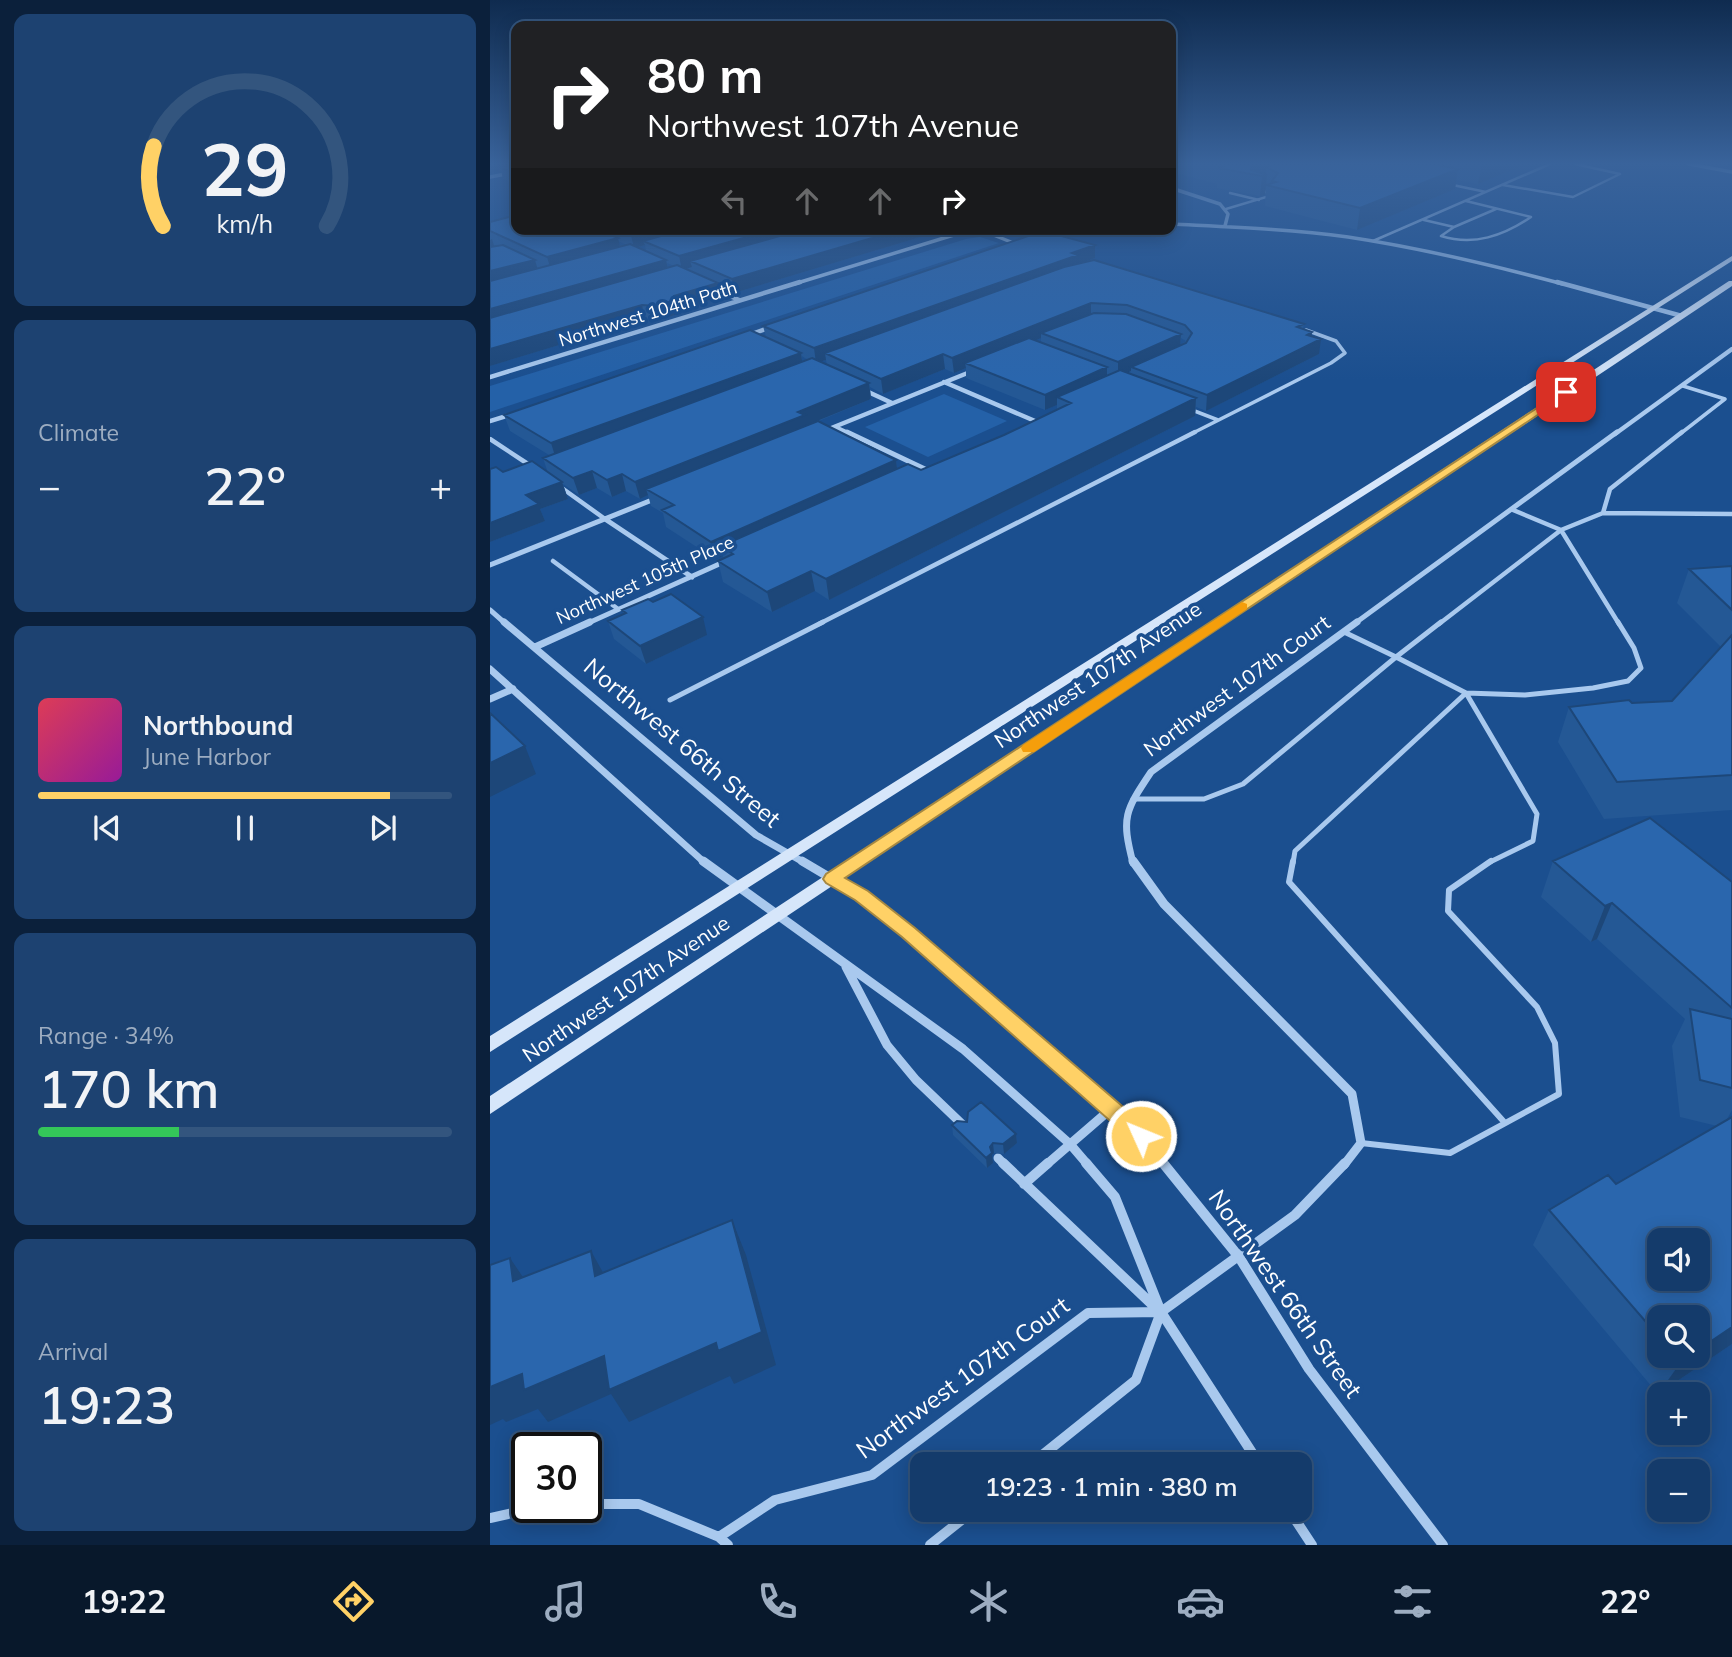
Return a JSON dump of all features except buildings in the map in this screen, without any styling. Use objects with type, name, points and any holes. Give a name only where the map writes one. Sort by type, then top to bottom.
[{"type":"main road","name":"Northwest 107th Avenue","points":[[490,1045],[1732,258]]},
{"type":"main road","name":"Northwest 107th Avenue","points":[[490,1106],[1732,283]]},
{"type":"street","name":"Northwest 104th Path","points":[[490,377],[950,236]]},
{"type":"street","name":"Northwest 104th Path","points":[[996,236],[1011,242],[1009,247]]},
{"type":"street","name":"Northwest 104th Path","points":[[1032,239],[1039,236]]},
{"type":"street","points":[[1325,236],[1373,241],[1450,256],[1682,316]]},
{"type":"street","points":[[995,251],[1020,243]]},
{"type":"street","points":[[705,285],[740,301]]},
{"type":"street","points":[[734,340],[771,327]]},
{"type":"street","points":[[745,336],[757,341]]},
{"type":"street","name":"Northwest 107th Court","points":[[1361,1143],[1352,1094],[1164,904],[1133,863],[1124,827],[1133,799],[1152,772],[1732,349]]},
{"type":"street","points":[[822,432],[981,368]]},
{"type":"street","points":[[944,382],[1035,421]]},
{"type":"street","points":[[859,388],[892,403]]},
{"type":"street","points":[[490,422],[516,413]]},
{"type":"street","points":[[1023,427],[1047,416]]},
{"type":"street","points":[[835,427],[927,470]]},
{"type":"street","points":[[914,476],[939,465]]},
{"type":"street","points":[[490,565],[669,493]]},
{"type":"street","points":[[605,519],[692,577]]},
{"type":"street","name":"Northwest 105th Place","points":[[535,647],[729,560]]},
{"type":"street","name":"Northwest 66th Street","points":[[490,610],[756,835],[861,896],[891,918],[1112,1108],[1163,1160],[1239,1257],[1309,1369],[1443,1545]]},
{"type":"street","points":[[490,669],[717,874],[779,915],[845,966],[913,1011],[963,1049],[1070,1144],[1115,1197],[1161,1312],[1252,1452]]},
{"type":"street","points":[[490,699],[513,690]]},
{"type":"street","points":[[845,966],[887,1045],[916,1080],[964,1126]]},
{"type":"street","points":[[1024,1184],[1112,1108]]},
{"type":"street","points":[[1046,1452],[1136,1380],[1161,1312],[1295,1215],[1336,1175],[1361,1143]]},
{"type":"street","points":[[998,1158],[1161,1312]]},
{"type":"street","name":"Northwest 107th Court","points":[[602,1504],[639,1504],[723,1541],[775,1500],[872,1475],[1088,1312],[1161,1312]]},
{"type":"street","points":[[490,1518],[511,1513]]},
{"type":"street","points":[[930,1545],[959,1522]]},
{"type":"street","points":[[1297,1522],[1312,1545]]},
{"type":"lane","points":[[1373,241],[1385,236]]},
{"type":"lane","points":[[1441,236],[1468,243],[1491,236]]},
{"type":"lane","points":[[670,700],[1331,363],[1345,353],[1336,341],[1301,329]]},
{"type":"lane","points":[[1683,386],[1732,401]]},
{"type":"lane","points":[[1603,513],[1610,489],[1725,399]]},
{"type":"lane","points":[[1181,406],[1218,420]]},
{"type":"lane","points":[[490,439],[538,471]]},
{"type":"lane","points":[[549,479],[605,519]]},
{"type":"lane","points":[[1343,632],[1466,693],[1525,695],[1593,688],[1628,681],[1641,668],[1634,648],[1561,530],[1513,510]]},
{"type":"lane","points":[[1133,799],[1205,799],[1243,784],[1396,657],[1561,530],[1588,517],[1603,513],[1732,514]]},
{"type":"lane","points":[[553,561],[618,610]]},
{"type":"lane","points":[[1466,693],[1295,851],[1289,882],[1505,1124]]},
{"type":"lane","points":[[1361,1143],[1450,1153],[1559,1094],[1555,1043],[1537,1007],[1448,911],[1449,890],[1480,867],[1533,841],[1537,814],[1466,693]]},
{"type":"shaded area","points":[[980,237],[999,243],[490,412],[490,386],[966,239]]},
{"type":"shaded area","points":[[944,394],[1007,421],[928,457],[865,427]]},
{"type":"slow traffic","points":[[1028,748],[1242,606]]},
{"type":"route","points":[[1141,1136],[977,990],[891,918],[832,879],[1566,392]]}]
